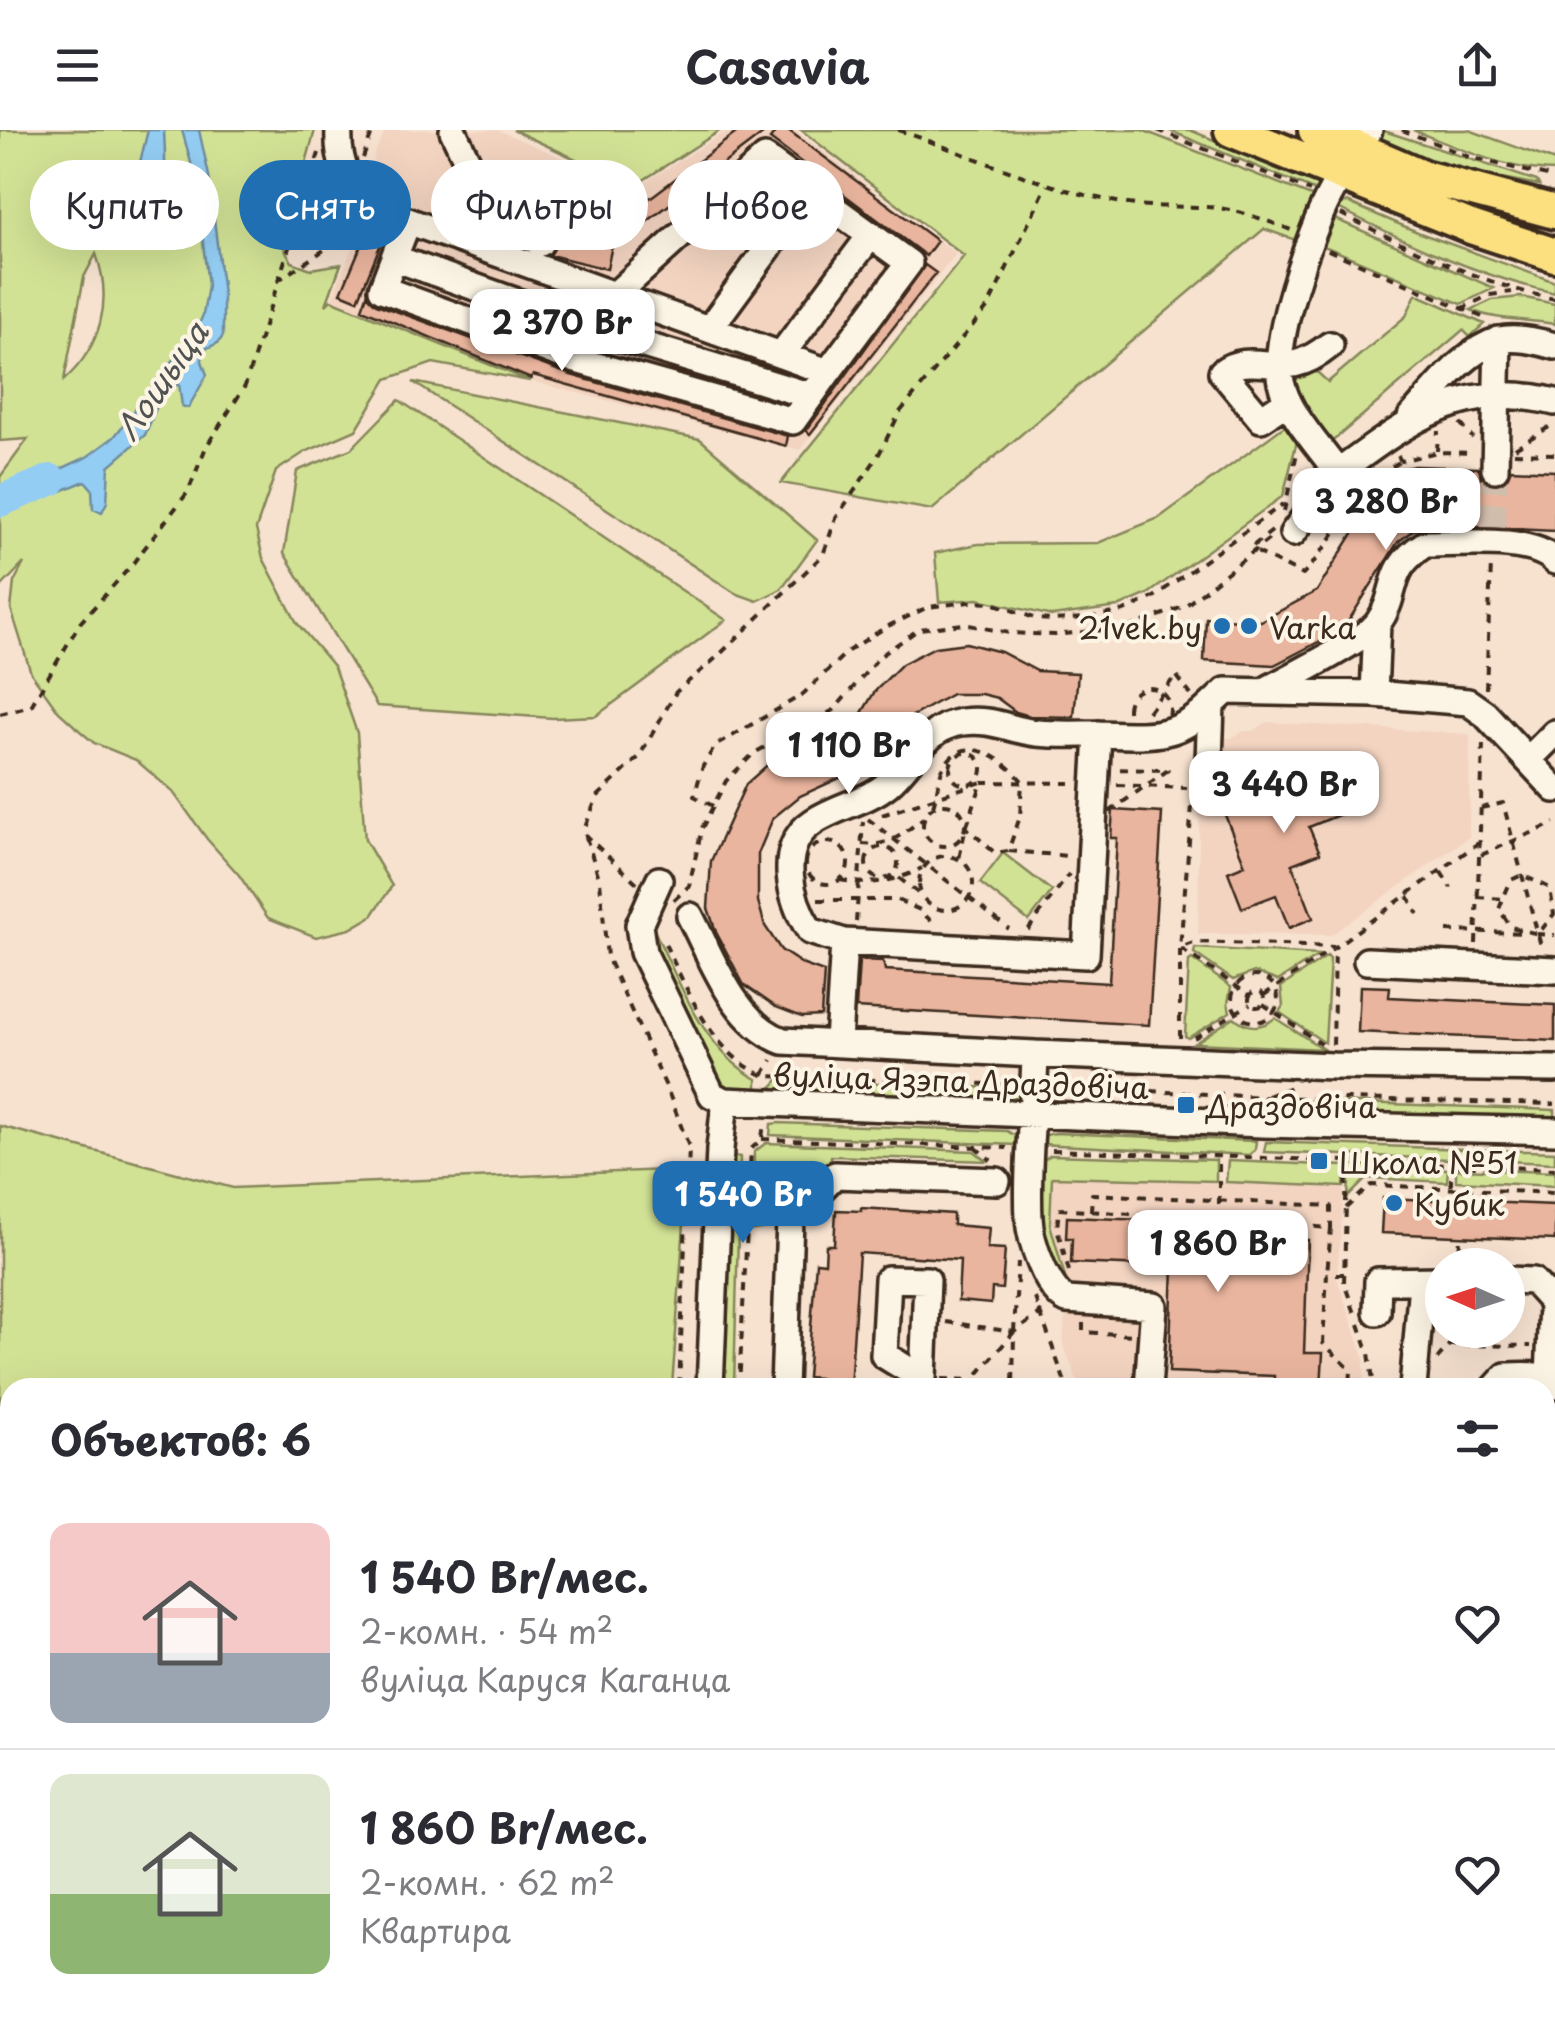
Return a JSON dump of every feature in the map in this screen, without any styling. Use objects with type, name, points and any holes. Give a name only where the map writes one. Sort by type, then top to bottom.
[{"type":"main road","points":[[1231,130],[1347,163],[1424,177],[1555,212]]},
{"type":"main road","points":[[1315,130],[1347,163],[1508,241],[1555,255]]},
{"type":"street","points":[[453,131],[467,160]]},
{"type":"street","points":[[330,138],[341,160]]},
{"type":"street","points":[[1338,474],[1282,405],[1279,364],[1292,294],[1327,200],[1347,163]]},
{"type":"street","points":[[397,250],[382,289],[576,360],[793,421],[909,262],[844,215]]},
{"type":"street","points":[[781,355],[871,234]]},
{"type":"street","points":[[614,295],[668,246]]},
{"type":"street","points":[[489,250],[828,372]]},
{"type":"street","points":[[709,329],[767,250]]},
{"type":"street","points":[[1498,330],[1510,338],[1555,346]]},
{"type":"street","points":[[1491,461],[1498,330]]},
{"type":"street","points":[[1397,436],[1498,330]]},
{"type":"street","points":[[1282,405],[1260,419],[1222,372],[1230,365],[1292,364],[1316,357],[1330,346]]},
{"type":"street","points":[[1293,533],[1338,474],[1397,436],[1466,400],[1496,395],[1533,396],[1555,402]]},
{"type":"street","points":[[1374,694],[1378,624],[1401,564],[1410,554],[1426,544],[1492,536],[1546,551],[1555,561]]},
{"type":"street","points":[[1265,690],[1305,671],[1378,624]]},
{"type":"street","points":[[1098,734],[1099,784],[1086,956],[844,942],[810,931],[795,908],[790,871],[794,843],[811,823],[878,792],[905,770],[935,730],[961,722],[1000,722],[1033,733],[1133,730],[1158,736],[1194,722],[1204,704],[1226,691],[1374,694],[1468,702],[1485,714],[1555,790]]},
{"type":"street","points":[[1204,704],[1208,790]]},
{"type":"street","points":[[1528,760],[1555,732]]},
{"type":"street","points":[[710,1378],[725,1101],[712,1095],[643,952],[639,924],[667,900],[752,1023],[783,1041],[1333,1066],[1555,1070]]},
{"type":"street","points":[[838,1042],[844,942]]},
{"type":"street","points":[[1367,960],[1551,969]]},
{"type":"street","points":[[1035,1054],[1029,1221],[1050,1286],[1056,1295],[1075,1300],[1154,1306],[1149,1378]]},
{"type":"street","name":"вуліца Язэпа Драздовіча","points":[[725,1101],[1262,1124],[1555,1131]]},
{"type":"street","points":[[784,1378],[790,1220],[835,1176],[997,1181]]},
{"type":"street","points":[[915,1378],[884,1355],[888,1279],[927,1280],[922,1378]]},
{"type":"street","points":[[1377,1312],[1378,1281],[1425,1281]]},
{"type":"street","points":[[1525,1281],[1533,1281],[1552,1302],[1552,1378]]},
{"type":"street","points":[[1415,1378],[1425,1320]]},
{"type":"street","points":[[1504,1378],[1542,1378]]},
{"type":"path","points":[[898,130],[1046,185],[1117,202],[1171,209],[1204,206],[1304,235]]},
{"type":"path","points":[[1157,130],[1347,163]]},
{"type":"path","points":[[1402,130],[1469,157],[1555,178]]},
{"type":"path","points":[[0,714],[30,706],[80,623],[130,568],[188,492],[206,448],[245,386],[277,281],[330,138]]},
{"type":"path","points":[[680,1378],[689,1147],[607,957],[600,880],[584,830],[598,798],[639,758],[676,692],[823,555],[836,518],[878,456],[900,412],[988,307],[1046,185]]},
{"type":"path","points":[[1334,211],[1517,292],[1555,299]]},
{"type":"path","points":[[1320,247],[1488,320],[1498,330]]},
{"type":"path","points":[[277,281],[324,250]]},
{"type":"path","points":[[1460,308],[1490,296],[1517,292]]},
{"type":"path","points":[[1453,416],[1476,440]]},
{"type":"path","points":[[1437,452],[1439,421]]},
{"type":"path","points":[[1555,423],[1507,453],[1555,454]]},
{"type":"path","points":[[1397,436],[1401,461]]},
{"type":"path","points":[[1300,440],[1284,503],[1284,522],[1253,546],[1303,574],[1328,546],[1369,484],[1401,461],[1437,452],[1491,461]]},
{"type":"path","points":[[713,806],[694,796],[703,766],[715,746],[802,695],[848,652],[886,627],[928,608],[969,602],[992,603],[1037,619],[1052,620],[1124,610],[1154,597],[1297,494]]},
{"type":"path","points":[[1476,966],[1492,536]]},
{"type":"path","points":[[586,836],[667,900],[689,886],[702,828],[726,781],[754,753],[834,710],[879,656],[919,628],[964,624],[1008,633],[1056,635],[1130,627],[1185,606],[1257,549]]},
{"type":"path","points":[[1133,730],[1176,675],[1204,704]]},
{"type":"path","points":[[1133,730],[1127,708],[1133,694],[1144,687],[1163,692]]},
{"type":"path","points":[[1162,725],[1170,707],[1163,692]]},
{"type":"path","points":[[808,723],[816,740]]},
{"type":"path","points":[[1133,730],[1175,723]]},
{"type":"path","points":[[840,880],[848,868],[843,848],[830,841],[816,844],[806,855],[809,876],[828,884],[840,880],[859,884],[896,876],[942,856],[959,859],[974,879],[970,898],[964,905],[946,911],[937,909],[896,876],[878,878],[867,869],[868,854],[878,846],[896,841],[924,818],[933,806],[943,768],[966,748],[984,750],[1022,781]]},
{"type":"path","points":[[955,754],[972,754],[980,760],[980,776],[968,785],[958,783],[951,775],[950,764],[955,754]]},
{"type":"path","points":[[1104,769],[1168,770],[1146,786],[1102,817],[1099,784],[1104,769]]},
{"type":"path","points":[[1008,852],[1018,827],[1022,781]]},
{"type":"path","points":[[844,942],[856,931],[863,821],[982,782],[1188,788],[1193,796],[1180,948],[1180,1048]]},
{"type":"path","points":[[959,859],[982,782]]},
{"type":"path","points":[[1480,808],[1503,803],[1551,969]]},
{"type":"path","points":[[923,897],[920,879],[927,865],[944,847],[957,842],[965,829],[964,816],[954,806],[933,806]]},
{"type":"path","points":[[924,818],[926,838],[944,847]]},
{"type":"path","points":[[868,819],[1015,933],[996,932]]},
{"type":"path","points":[[1481,855],[1555,823]]},
{"type":"path","points":[[965,829],[995,853],[1082,856]]},
{"type":"path","points":[[1264,994],[1481,841]]},
{"type":"path","points":[[862,844],[888,848],[895,854],[896,876]]},
{"type":"path","points":[[1041,953],[1022,938],[1072,870]]},
{"type":"path","points":[[1442,872],[1451,888]]},
{"type":"path","points":[[1522,875],[1550,888],[1554,914],[1538,934],[1510,927],[1499,909],[1511,880],[1522,875]]},
{"type":"path","points":[[806,892],[816,900],[887,898],[909,904],[943,930]]},
{"type":"path","points":[[1406,895],[1418,914]]},
{"type":"path","points":[[1477,897],[1502,899]]},
{"type":"path","points":[[1447,930],[1555,934]]},
{"type":"path","points":[[663,941],[705,1023],[740,1062],[765,1076],[1264,1097],[1555,1104]]},
{"type":"path","points":[[1180,948],[1196,942],[1335,947]]},
{"type":"path","points":[[1333,1052],[1335,947]]},
{"type":"path","points":[[1180,948],[1249,995],[1252,1006],[1263,1004],[1333,1052]]},
{"type":"path","points":[[1247,977],[1270,981],[1275,987],[1279,1000],[1275,1012],[1255,1022],[1241,1017],[1233,1006],[1235,987],[1247,977]]},
{"type":"path","points":[[1249,995],[1255,990],[1264,994]]},
{"type":"path","points":[[1263,1004],[1264,994]]},
{"type":"path","points":[[1314,1051],[1333,1052]]},
{"type":"path","points":[[740,1378],[751,1150],[762,1139],[1555,1169]]},
{"type":"path","points":[[1218,1220],[1219,1156]]},
{"type":"path","points":[[1347,1162],[1344,1283],[1370,1353],[1373,1378]]},
{"type":"path","points":[[1451,1166],[1451,1188]]},
{"type":"path","points":[[1346,1208],[1367,1186],[1555,1193]]},
{"type":"path","points":[[1462,1188],[1462,1201]]},
{"type":"path","points":[[1091,1211],[1092,1194],[1331,1206],[1323,1343],[1351,1370],[1351,1378]]},
{"type":"path","points":[[1136,1335],[1083,1332],[1084,1318],[1074,1314],[1075,1300],[1057,1228],[1058,1209],[1331,1228]]},
{"type":"path","points":[[1460,1236],[1460,1248]]},
{"type":"path","points":[[1013,1378],[1018,1255]]},
{"type":"path","points":[[1327,1274],[1344,1274]]},
{"type":"path","points":[[975,1378],[1014,1332],[1039,1315],[1050,1286]]},
{"type":"path","points":[[1039,1315],[1062,1378]]},
{"type":"path","points":[[925,1319],[1014,1332]]},
{"type":"path","points":[[1434,1363],[1449,1344],[1550,1346]]},
{"type":"shaded area","points":[[386,130],[498,130],[567,160],[431,160],[431,250],[648,250],[648,180],[668,168],[668,250],[844,250],[844,168],[956,254],[800,450],[530,381],[331,300],[351,250],[411,250],[411,160],[373,160]]},
{"type":"shaded area","points":[[728,130],[795,130],[834,160],[680,160]]},
{"type":"shaded area","points":[[1267,722],[1470,734],[1469,837],[1331,935],[1198,934],[1200,738],[1231,738]]},
{"type":"shaded area","points":[[1052,1176],[1344,1187],[1337,1278],[1364,1357],[1364,1378],[1076,1378],[1063,1344],[1067,1284],[1050,1224]]},
{"type":"green space","points":[[0,130],[315,130],[307,160],[239,160],[239,250],[285,250],[292,262],[311,269],[341,264],[326,305],[331,300],[530,381],[433,363],[387,379],[356,430],[305,452],[276,471],[256,529],[263,558],[297,623],[334,667],[357,733],[365,840],[392,886],[372,916],[350,929],[316,937],[268,918],[173,792],[136,760],[94,743],[59,712],[31,673],[11,609],[14,582],[24,563],[0,588],[0,477],[28,439],[0,441]],"holes":[[[96,254],[103,289],[95,338],[64,380],[84,277]]]},
{"type":"green space","points":[[513,130],[721,130],[674,160],[668,160],[668,164],[648,177],[648,160],[578,160]]},
{"type":"green space","points":[[801,130],[1142,130],[1314,197],[1298,241],[1264,229],[932,510],[781,483],[964,256]]},
{"type":"green space","points":[[1168,130],[1190,130],[1319,184],[1316,191]]},
{"type":"green space","points":[[1381,130],[1537,181],[1539,185],[1425,164],[1378,140]]},
{"type":"green space","points":[[1413,130],[1469,130],[1555,161],[1555,171],[1500,162]]},
{"type":"green space","points":[[1347,202],[1555,282],[1555,293],[1470,268],[1336,207]]},
{"type":"green space","points":[[1335,219],[1494,288],[1461,304],[1324,246]]},
{"type":"green space","points":[[1416,294],[1484,324],[1470,337],[1463,330],[1329,444],[1296,389],[1298,372],[1317,372],[1328,382],[1406,316]]},
{"type":"green space","points":[[1521,297],[1555,304],[1555,324],[1471,310],[1492,300]]},
{"type":"green space","points":[[413,382],[700,439],[817,540],[781,589],[757,601],[735,593]]},
{"type":"green space","points":[[399,400],[726,620],[596,716],[553,718],[377,706],[284,553],[297,471],[351,449]]},
{"type":"green space","points":[[1286,425],[1297,441],[1283,496],[1148,594],[1118,607],[1052,616],[978,599],[939,602],[935,553],[978,544],[1098,543],[1159,518]]},
{"type":"green space","points":[[1003,853],[1052,891],[1029,921],[980,883]]},
{"type":"green space","points":[[650,922],[706,1031],[737,1066],[757,1079],[757,1093],[730,1091],[721,1083],[647,935]]},
{"type":"green space","points":[[1195,948],[1319,955],[1278,981],[1254,972],[1233,980],[1194,953]]},
{"type":"green space","points":[[1327,956],[1330,959],[1325,1043],[1279,1012],[1283,1006],[1281,987]]},
{"type":"green space","points":[[1192,959],[1231,987],[1230,1012],[1188,1038],[1185,1036]]},
{"type":"green space","points":[[1234,1017],[1254,1026],[1275,1018],[1323,1049],[1195,1043]]},
{"type":"green space","points":[[778,1080],[1023,1089],[1017,1103],[772,1094],[771,1088]]},
{"type":"green space","points":[[1274,1100],[1555,1110],[1555,1125],[1267,1115],[1269,1103]]},
{"type":"green space","points":[[771,1124],[1007,1131],[1017,1137],[1016,1145],[770,1135]]},
{"type":"green space","points":[[0,1126],[233,1188],[688,1169],[673,1378],[0,1378]]},
{"type":"green space","points":[[1046,1135],[1256,1141],[1255,1150],[1249,1155],[1040,1144]]},
{"type":"green space","points":[[1266,1142],[1555,1152],[1555,1163],[1264,1152]]},
{"type":"green space","points":[[766,1143],[974,1151],[987,1161],[831,1156],[830,1165],[777,1227],[752,1230],[754,1152]]},
{"type":"green space","points":[[1051,1155],[1216,1160],[1216,1181],[1052,1177],[1050,1224],[1067,1284],[1061,1289],[1041,1230],[1041,1166]]},
{"type":"green space","points":[[729,1156],[740,1157],[734,1378],[723,1378]]},
{"type":"green space","points":[[1228,1161],[1345,1166],[1344,1187],[1226,1182]]},
{"type":"green space","points":[[1350,1165],[1448,1169],[1447,1182],[1367,1178],[1348,1197]]},
{"type":"green space","points":[[1456,1169],[1555,1172],[1555,1186],[1456,1181]]},
{"type":"water","points":[[148,130],[164,130],[165,160],[141,160]]},
{"type":"water","points":[[182,130],[199,130],[206,160],[190,160]]},
{"type":"water","points":[[204,250],[218,250],[223,336],[203,350],[207,375],[188,408],[182,406],[179,384],[162,394],[145,435],[109,466],[107,502],[102,512],[93,509],[92,489],[85,481],[35,502],[17,503],[13,497],[17,489],[87,457],[114,437],[196,331],[208,286]]},
{"type":"building","points":[[740,130],[768,130],[728,160],[700,160]]},
{"type":"building","points":[[777,130],[788,130],[828,160],[798,160],[770,139]]},
{"type":"building","points":[[844,172],[937,241],[926,256],[844,194]]},
{"type":"building","points":[[668,184],[668,206],[648,221],[648,199]]},
{"type":"building","points":[[359,250],[378,250],[358,300],[341,293]]},
{"type":"building","points":[[553,250],[611,250],[607,269],[550,255]]},
{"type":"building","points":[[925,265],[936,273],[810,434],[806,431]]},
{"type":"building","points":[[367,295],[376,304],[571,375],[788,436],[786,446],[533,375],[531,379],[362,309]]},
{"type":"building","points":[[1414,466],[1479,468],[1481,478],[1494,485],[1504,483],[1511,469],[1555,471],[1555,531],[1433,525],[1413,530],[1398,542],[1346,625],[1336,633],[1274,665],[1204,661],[1206,618],[1261,621],[1317,591],[1388,477]]},
{"type":"building","points":[[966,643],[1001,652],[1037,671],[1078,673],[1074,717],[1030,716],[1016,712],[997,698],[952,694],[902,722],[877,761],[800,796],[773,818],[758,854],[758,901],[765,926],[781,950],[824,972],[821,1016],[802,1017],[776,1007],[744,985],[708,908],[711,861],[746,784],[774,759],[856,723],[875,691],[902,664],[935,647]]},
{"type":"building","points":[[1307,755],[1321,791],[1353,779],[1363,805],[1309,827],[1320,853],[1292,864],[1313,918],[1289,928],[1276,895],[1242,908],[1228,872],[1245,865],[1223,810],[1284,786],[1277,767]]},
{"type":"building","points":[[1113,810],[1162,813],[1149,1025],[856,1008],[859,960],[883,961],[885,970],[1109,983],[1117,838],[1111,838]]},
{"type":"building","points":[[1360,986],[1390,987],[1389,997],[1555,1005],[1555,1041],[1358,1032]]},
{"type":"building","points":[[1383,1198],[1555,1205],[1555,1240],[1381,1233]]},
{"type":"building","points":[[836,1210],[953,1214],[953,1225],[989,1228],[987,1248],[1005,1249],[1002,1289],[992,1288],[991,1304],[958,1301],[960,1260],[859,1253],[851,1378],[807,1377],[816,1262],[825,1263],[826,1245],[834,1245]]},
{"type":"building","points":[[1067,1217],[1200,1222],[1200,1236],[1308,1240],[1304,1353],[1323,1353],[1322,1378],[1169,1372],[1173,1267],[1071,1263],[1072,1238],[1066,1238]]},
{"type":"waterway","name":"Лошыца","points":[[0,501],[51,480]]},
{"type":"tunnel","points":[[1493,528],[1495,469]]},
{"type":"place","name":"21vek.by","points":[[1222,626]]},
{"type":"place","name":"Varka","points":[[1249,626]]},
{"type":"place","name":"Драздовіча","points":[[1186,1105]]},
{"type":"place","name":"Школа №51","points":[[1319,1161]]},
{"type":"place","name":"Кубик","points":[[1394,1203]]}]
